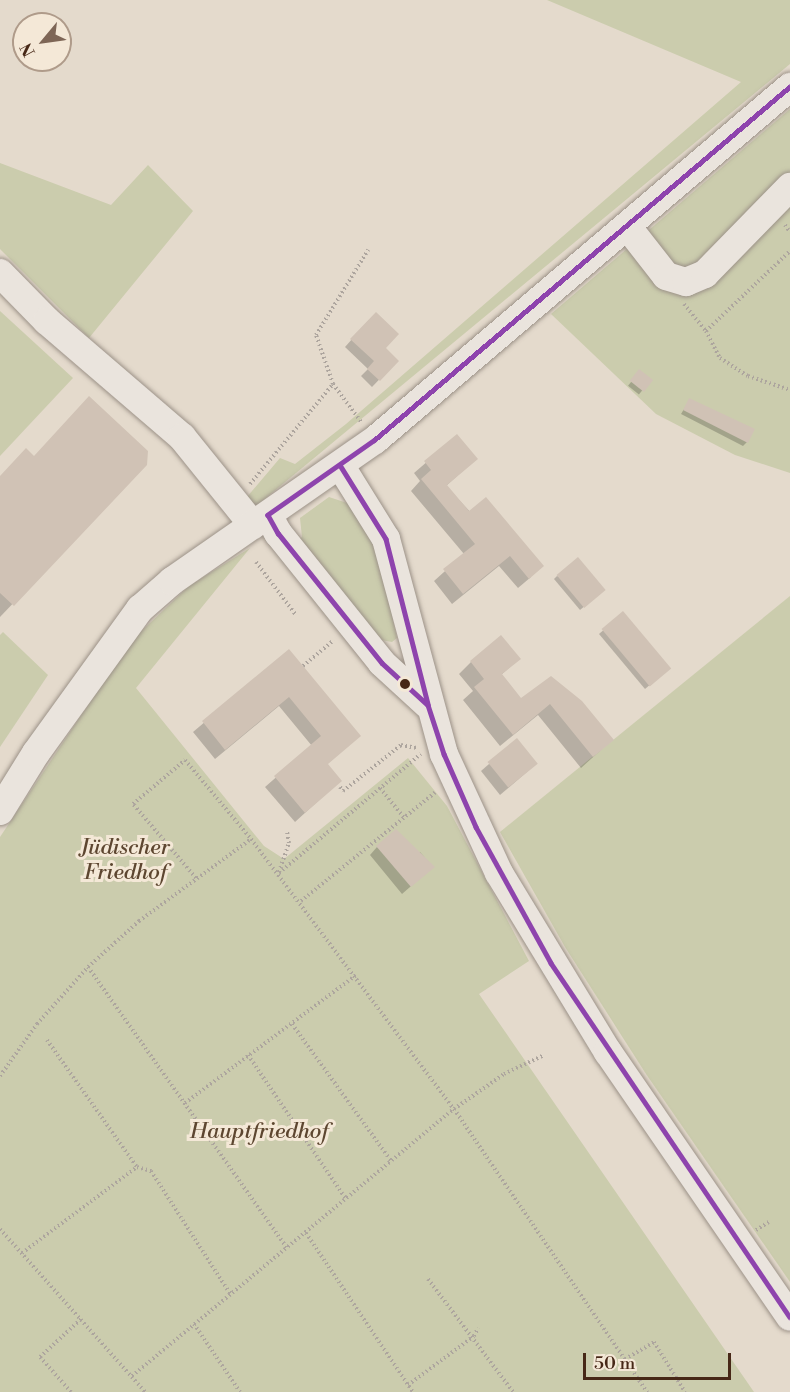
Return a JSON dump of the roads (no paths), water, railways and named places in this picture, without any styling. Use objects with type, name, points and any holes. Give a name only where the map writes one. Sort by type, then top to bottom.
[{"type":"street","points":[[0,811],[36,753],[140,609],[172,581],[375,440],[790,87]]},
{"type":"street","points":[[627,226],[666,276],[686,282],[705,274],[790,187]]},
{"type":"street","points":[[0,273],[46,321],[183,437],[234,503],[278,534],[382,663],[428,705]]},
{"type":"street","points":[[340,465],[386,539],[428,705],[454,778],[499,873],[551,963],[790,1317]]},
{"type":"park label","name":"Jüdischer Friedhof","points":[[125,860]]},
{"type":"park label","name":"Hauptfriedhof","points":[[259,1132]]}]
